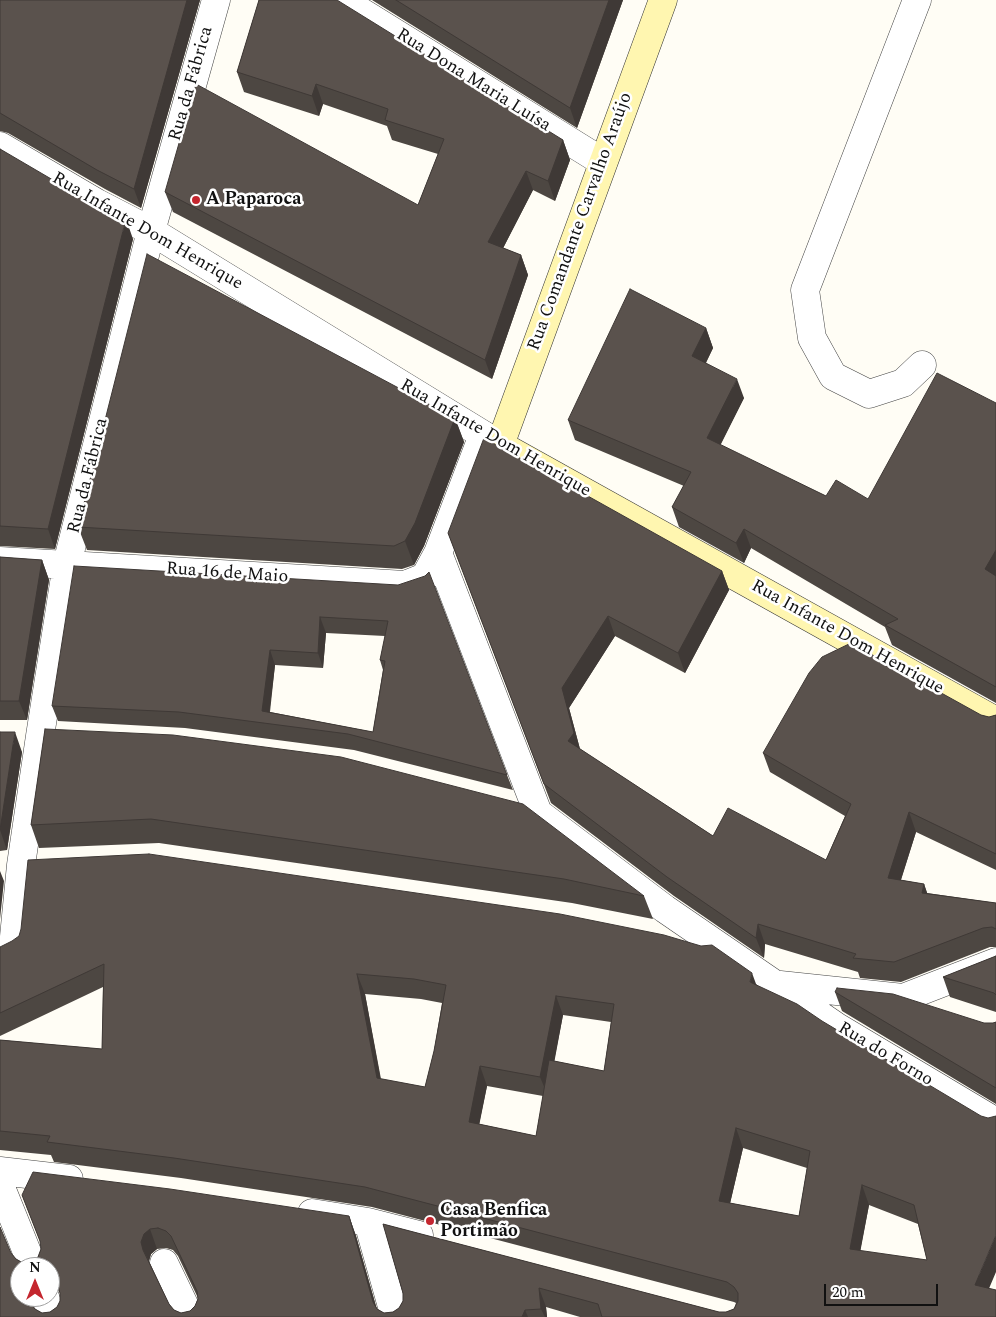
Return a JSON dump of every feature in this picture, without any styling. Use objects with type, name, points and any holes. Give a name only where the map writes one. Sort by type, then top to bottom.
[{"type":"main road","name":"Rua Comandante Carvalho Araújo","points":[[492,440],[603,162],[663,0]]},
{"type":"main road","name":"Rua Infante Dom Henrique","points":[[492,440],[996,721]]},
{"type":"street","name":"Rua da Fábrica","points":[[0,953],[13,946],[11,866],[30,736],[67,564],[151,231],[216,0]]},
{"type":"street","name":"Rua Dona Maria Luísa","points":[[342,0],[603,162]]},
{"type":"street","points":[[917,0],[805,290],[812,338],[833,376],[869,394],[903,383],[922,365]]},
{"type":"street","name":"Rua Infante Dom Henrique","points":[[0,146],[97,203],[151,231],[492,440]]},
{"type":"street","name":"Rua 16 de Maio","points":[[0,561],[405,585],[425,577],[438,554],[492,440]]},
{"type":"street","points":[[438,554],[538,813]]},
{"type":"street","points":[[30,736],[68,737]]},
{"type":"street","points":[[510,806],[538,813]]},
{"type":"street","name":"Rua do Forno","points":[[538,813],[665,909],[837,1027],[996,1122]]},
{"type":"street","points":[[11,866],[50,864]]},
{"type":"street","points":[[666,938],[736,958]]},
{"type":"street","points":[[903,998],[996,962]]},
{"type":"street","points":[[776,985],[903,998],[940,1010]]},
{"type":"street","points":[[0,1171],[88,1182]]},
{"type":"street","points":[[0,1185],[28,1257]]},
{"type":"street","points":[[292,1210],[368,1222],[443,1241]]},
{"type":"street","points":[[368,1222],[395,1317]]},
{"type":"street","points":[[164,1263],[190,1317]]},
{"type":"building","points":[[0,0],[187,0],[134,189],[97,170],[0,113]]},
{"type":"building","points":[[259,0],[337,0],[563,140],[548,181],[526,171],[488,242],[521,255],[485,360],[165,192],[196,84],[418,205],[444,139],[385,120],[388,109],[316,84],[312,96],[237,72]]},
{"type":"building","points":[[396,0],[609,0],[570,108]]},
{"type":"building","points":[[0,149],[82,197],[126,219],[48,529],[0,526]]},
{"type":"building","points":[[147,254],[455,418],[415,523],[405,541],[394,546],[78,527]]},
{"type":"building","points":[[630,289],[706,328],[692,356],[737,379],[707,438],[826,496],[836,480],[868,499],[937,373],[996,403],[996,550],[985,569],[996,576],[996,687],[885,625],[898,619],[744,529],[736,543],[672,507],[691,472],[568,420]]},
{"type":"building","points":[[484,438],[722,571],[678,653],[608,616],[562,688],[574,733],[568,741],[713,836],[728,808],[826,860],[851,804],[763,753],[809,673],[822,657],[851,643],[981,715],[989,717],[996,715],[996,854],[909,812],[888,878],[924,884],[922,893],[996,903],[996,929],[992,927],[983,928],[894,962],[853,958],[856,954],[758,924],[756,938],[667,877],[544,784],[448,533]]},
{"type":"building","points":[[0,557],[42,560],[19,701],[0,701]]},
{"type":"building","points":[[74,566],[398,585],[425,576],[429,572],[507,775],[348,734],[179,712],[52,706]],"holes":[[[320,617],[388,621],[380,660],[385,661],[373,732],[262,711],[270,650],[318,653]]]},
{"type":"building","points":[[45,729],[173,735],[341,757],[523,804],[644,896],[564,879],[151,819],[31,825]]},
{"type":"building","points":[[0,732],[15,732],[0,830]]},
{"type":"building","points":[[149,854],[560,914],[664,935],[701,946],[712,945],[752,973],[750,982],[797,1004],[822,1021],[981,1116],[988,1118],[996,1116],[996,1235],[975,1285],[996,1290],[996,1317],[602,1317],[598,1304],[539,1288],[541,1309],[525,1310],[522,1317],[0,1317],[0,1227],[14,1257],[10,1257],[10,1307],[34,1307],[42,1313],[50,1312],[60,1307],[60,1257],[38,1257],[41,1249],[40,1241],[22,1195],[33,1172],[170,1189],[349,1216],[373,1302],[377,1309],[384,1313],[393,1312],[399,1308],[403,1301],[403,1293],[383,1224],[719,1312],[734,1309],[738,1301],[738,1293],[727,1282],[365,1187],[174,1158],[47,1142],[50,1136],[0,1131],[0,1040],[102,1049],[104,964],[0,1013],[0,947],[19,936],[28,860]],"holes":[[[357,974],[414,979],[446,985],[434,1051],[425,1087],[377,1078]],[[556,996],[614,1004],[604,1071],[549,1060],[536,1136],[469,1122],[480,1066],[540,1077]],[[736,1128],[810,1151],[799,1216],[719,1201]],[[862,1185],[914,1205],[927,1260],[850,1249]],[[158,1228],[166,1231],[171,1236],[197,1291],[198,1299],[190,1311],[181,1313],[174,1310],[169,1304],[143,1250],[141,1242],[144,1234],[150,1229]]]},
{"type":"building","points":[[996,956],[996,995],[943,977]]},
{"type":"building","points":[[837,988],[893,994],[984,1023],[996,1022],[996,1088],[835,992]]},
{"type":"place","name":"A Paparoca","points":[[196,200]]},
{"type":"place","name":"Casa Benfica Portimão","points":[[430,1221]]}]
